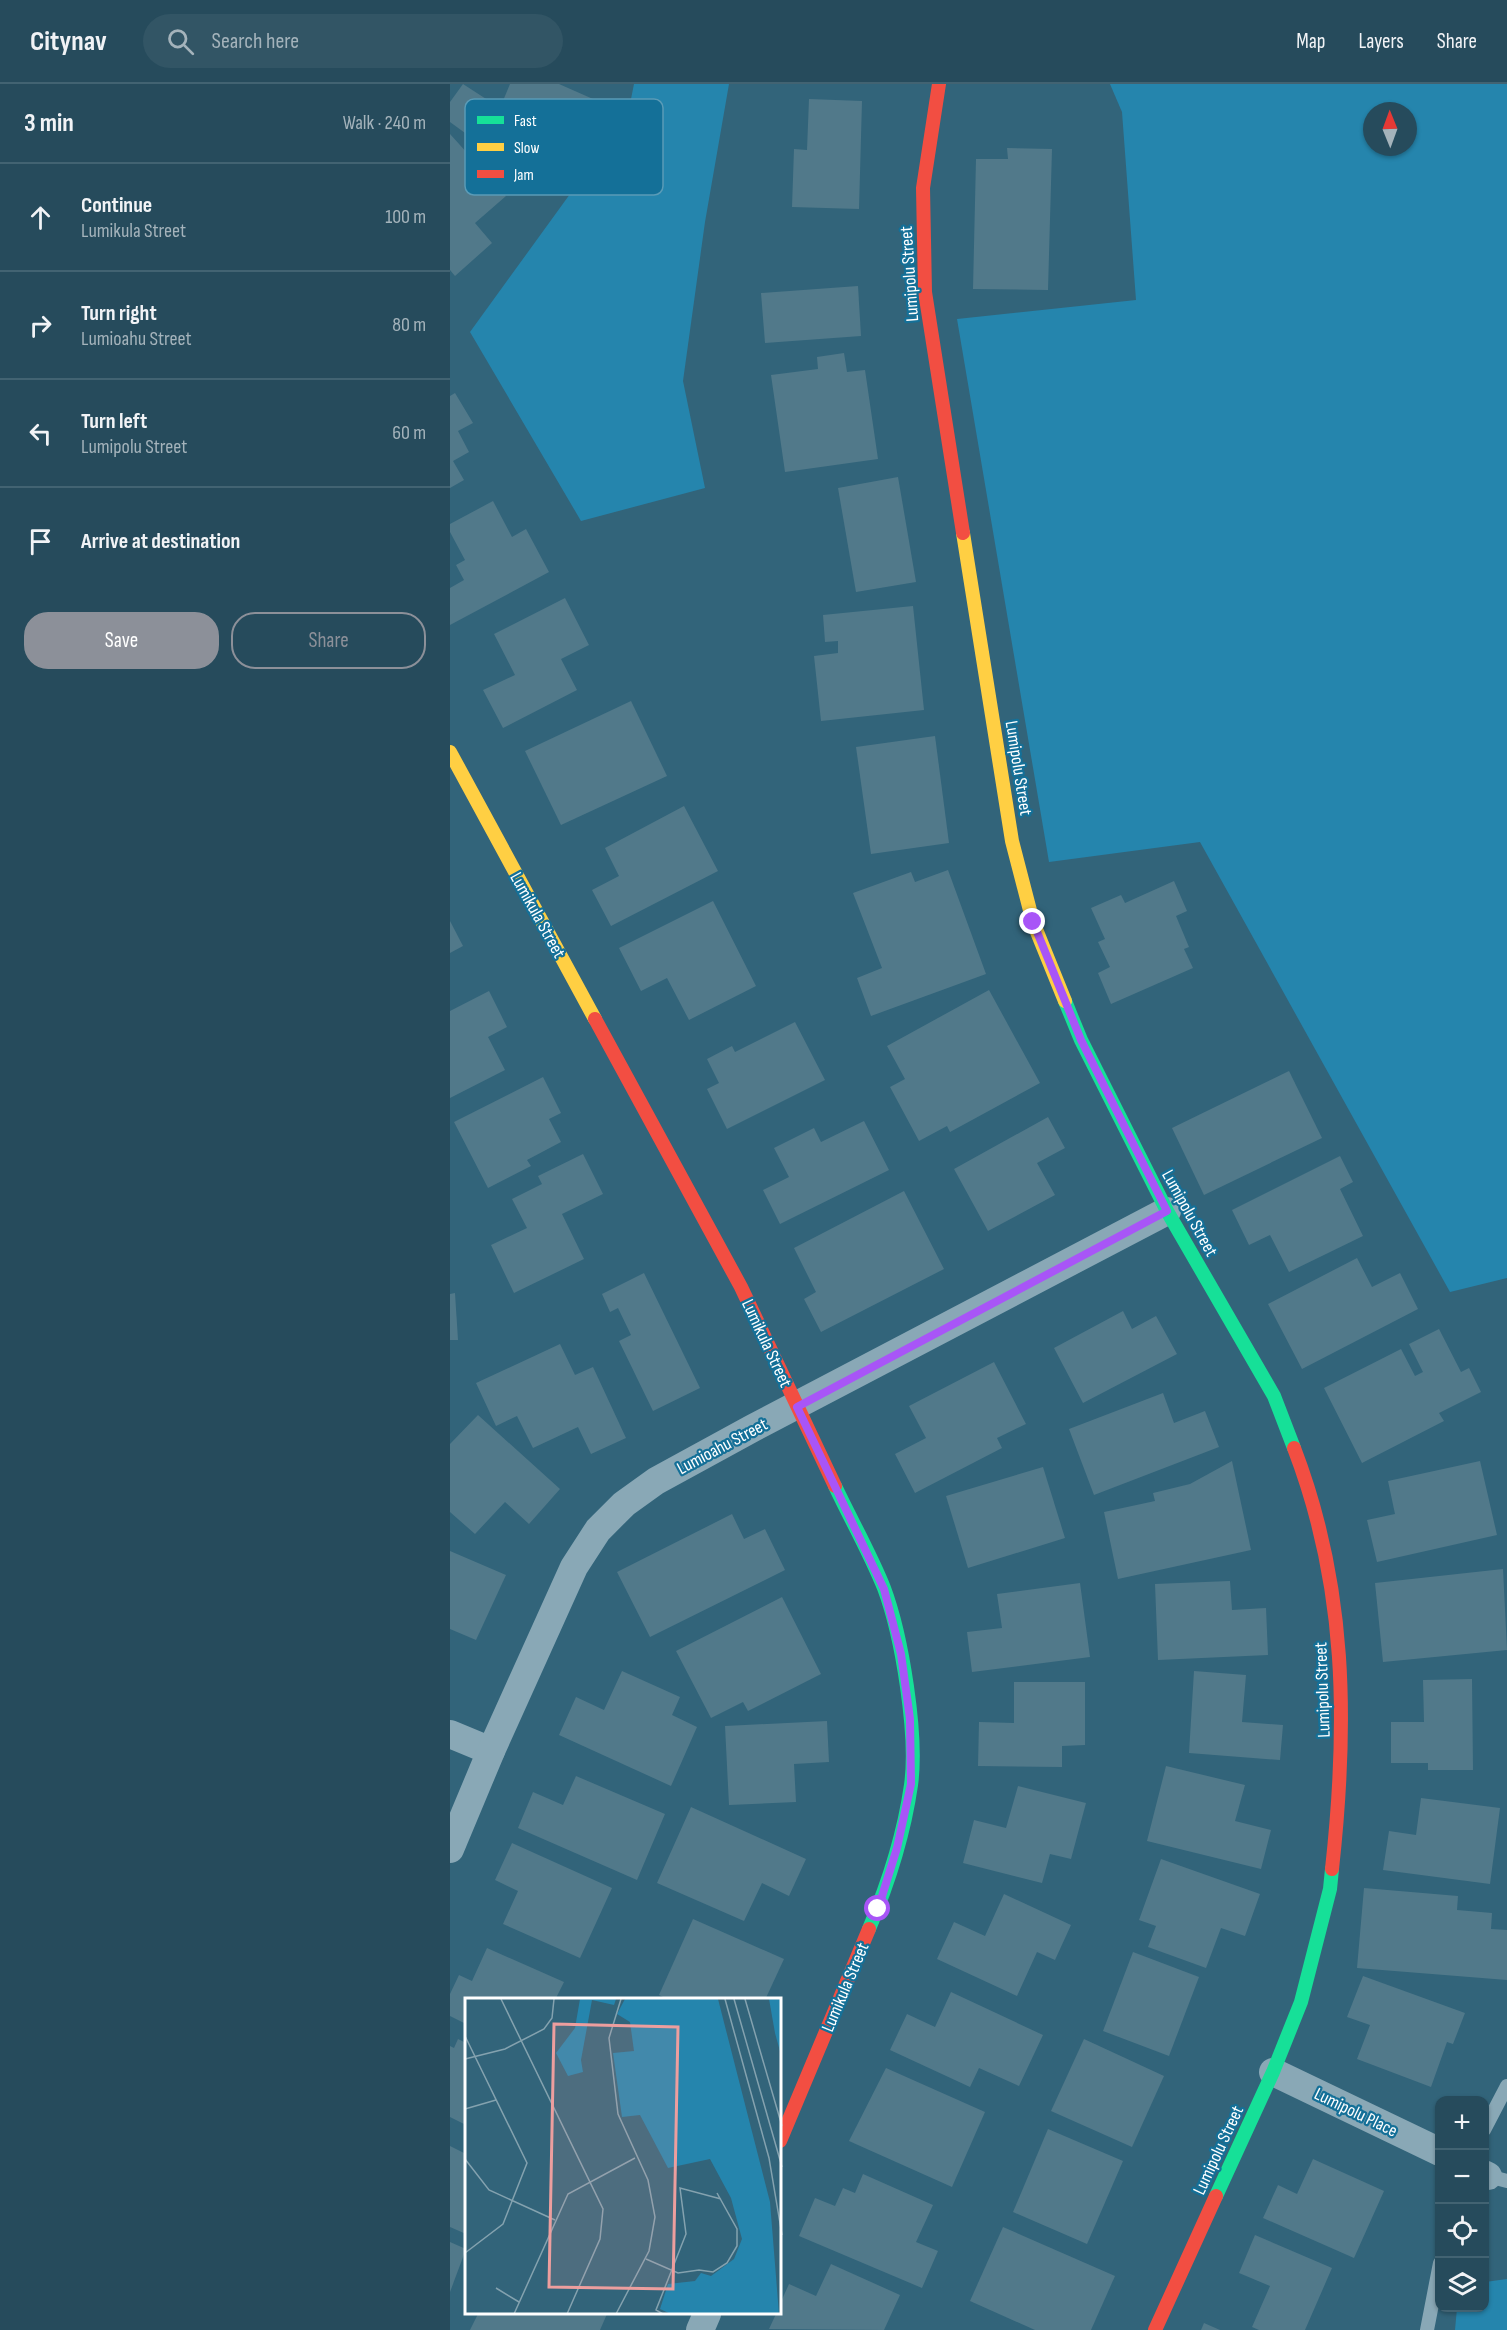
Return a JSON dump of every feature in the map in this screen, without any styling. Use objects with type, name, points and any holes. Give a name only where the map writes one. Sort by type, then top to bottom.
[{"type":"street","name":"Lumipolu Street","points":[[939,84],[923,188],[925,292],[1012,841],[1033,922],[1081,1040],[1167,1211],[1274,1396],[1308,1488],[1335,1601],[1343,1711],[1339,1805],[1330,1889],[1301,2002],[1273,2072],[1155,2330]]},
{"type":"street","name":"Lumikula Street","points":[[450,752],[741,1287],[884,1589],[901,1654],[910,1719],[911,1784],[897,1848],[878,1909],[782,2136]]},
{"type":"street","name":"Lumioahu Street","points":[[450,1849],[491,1751],[574,1567],[598,1530],[624,1504],[656,1481],[1167,1211]]},
{"type":"street","points":[[450,1734],[491,1751]]},
{"type":"street","name":"Lumipolu Place","points":[[1273,2072],[1436,2150]]},
{"type":"street","points":[[700,2330],[706,2315]]},
{"type":"lane","points":[[1489,2122],[1507,2086]]},
{"type":"lane","points":[[1427,2330],[1435,2289]]},
{"type":"shaded area","points":[[634,84],[729,84],[705,222],[683,381],[705,488],[581,521],[470,332],[569,195],[663,195],[663,99],[631,99]]},
{"type":"shaded area","points":[[1110,84],[1507,84],[1507,1278],[1450,1292],[1200,842],[1049,862],[957,319],[1136,300],[1122,112]]},
{"type":"shaded area","points":[[1507,2279],[1507,2330],[1455,2330],[1457,2312],[1489,2312],[1489,2281]]},
{"type":"building","points":[[463,84],[486,99],[465,99],[465,133],[450,122],[450,102]]},
{"type":"building","points":[[510,84],[559,84],[593,99],[504,99]]},
{"type":"building","points":[[809,99],[862,101],[859,209],[792,207],[794,149],[807,150]]},
{"type":"building","points":[[450,134],[465,151],[465,195],[506,196],[475,223],[492,243],[455,276],[450,270]]},
{"type":"building","points":[[1007,148],[1052,149],[1048,290],[973,289],[976,159],[1008,159]]},
{"type":"building","points":[[858,286],[861,336],[765,343],[761,293]]},
{"type":"building","points":[[844,353],[847,372],[865,370],[878,459],[785,472],[771,375],[818,369],[817,357]]},
{"type":"building","points":[[455,393],[473,423],[458,431],[469,452],[453,461],[464,480],[450,488],[450,396]]},
{"type":"building","points":[[898,477],[916,582],[856,592],[838,488]]},
{"type":"building","points":[[493,501],[512,537],[526,529],[549,572],[450,625],[450,588],[464,580],[456,565],[465,560],[450,532],[450,524]]},
{"type":"building","points":[[565,598],[589,645],[561,659],[577,690],[503,728],[483,690],[515,675],[494,634]]},
{"type":"building","points":[[913,606],[924,710],[821,721],[814,656],[838,653],[838,641],[825,642],[823,615]]},
{"type":"building","points":[[631,701],[667,776],[561,825],[525,751]]},
{"type":"building","points":[[935,736],[949,843],[871,854],[856,747]]},
{"type":"building","points":[[684,806],[718,871],[611,926],[592,890],[619,876],[605,848]]},
{"type":"building","points":[[948,870],[986,974],[871,1016],[857,978],[882,968],[853,893],[911,872],[915,882]]},
{"type":"building","points":[[1174,881],[1187,911],[1176,916],[1189,947],[1184,949],[1193,968],[1111,1004],[1098,973],[1110,967],[1098,942],[1105,939],[1091,908],[1121,895],[1125,903]]},
{"type":"building","points":[[713,901],[756,986],[689,1020],[667,978],[641,991],[619,948]]},
{"type":"building","points":[[450,921],[463,946],[450,953]]},
{"type":"building","points":[[989,990],[1040,1083],[950,1132],[947,1126],[919,1141],[890,1087],[905,1079],[887,1046]]},
{"type":"building","points":[[489,991],[507,1027],[488,1037],[505,1070],[450,1098],[450,1011]]},
{"type":"building","points":[[795,1022],[825,1080],[727,1129],[707,1089],[719,1083],[707,1059],[732,1046],[735,1052]]},
{"type":"building","points":[[1289,1071],[1322,1138],[1204,1195],[1172,1128]]},
{"type":"building","points":[[543,1077],[561,1113],[549,1119],[561,1142],[527,1160],[531,1166],[488,1188],[454,1122]]},
{"type":"building","points":[[1048,1117],[1065,1148],[1037,1163],[1055,1195],[988,1231],[954,1169]]},
{"type":"building","points":[[864,1121],[889,1170],[780,1224],[763,1190],[789,1177],[774,1148],[814,1128],[821,1142]]},
{"type":"building","points":[[583,1154],[603,1194],[562,1214],[584,1259],[514,1293],[491,1245],[527,1228],[512,1199],[542,1184],[538,1176]]},
{"type":"building","points":[[1340,1156],[1353,1182],[1340,1189],[1363,1236],[1289,1272],[1270,1235],[1249,1245],[1232,1210]]},
{"type":"building","points":[[904,1191],[944,1269],[821,1332],[804,1299],[816,1292],[794,1248]]},
{"type":"building","points":[[1357,1258],[1372,1287],[1400,1273],[1418,1309],[1302,1369],[1268,1304]]},
{"type":"building","points":[[644,1273],[700,1388],[653,1411],[619,1341],[631,1335],[618,1308],[610,1312],[602,1294]]},
{"type":"building","points":[[455,1293],[458,1340],[450,1340],[450,1294]]},
{"type":"building","points":[[1123,1311],[1132,1329],[1156,1316],[1177,1354],[1083,1403],[1054,1348]]},
{"type":"building","points":[[1439,1329],[1461,1372],[1469,1368],[1481,1392],[1439,1413],[1444,1421],[1362,1463],[1324,1388],[1401,1349],[1415,1376],[1423,1372],[1409,1344]]},
{"type":"building","points":[[560,1344],[575,1375],[593,1367],[626,1438],[591,1454],[578,1427],[533,1448],[517,1416],[496,1426],[476,1383]]},
{"type":"building","points":[[994,1362],[1026,1424],[997,1438],[1002,1448],[915,1493],[895,1454],[926,1438],[909,1406]]},
{"type":"building","points":[[1163,1393],[1174,1423],[1205,1411],[1219,1447],[1094,1495],[1069,1429]]},
{"type":"building","points":[[478,1415],[560,1489],[529,1524],[505,1502],[475,1534],[450,1512],[450,1444]]},
{"type":"building","points":[[1232,1461],[1251,1550],[1118,1579],[1104,1512],[1155,1501],[1153,1493],[1190,1484]]},
{"type":"building","points":[[1480,1461],[1497,1535],[1377,1562],[1367,1520],[1395,1514],[1388,1481]]},
{"type":"building","points":[[1043,1467],[1065,1538],[968,1568],[946,1496]]},
{"type":"building","points":[[732,1514],[744,1539],[765,1529],[785,1570],[650,1637],[617,1572]]},
{"type":"building","points":[[450,1551],[506,1575],[476,1640],[450,1629]]},
{"type":"building","points":[[1503,1569],[1507,1650],[1383,1662],[1375,1583]]},
{"type":"building","points":[[1230,1581],[1232,1610],[1266,1608],[1268,1655],[1158,1660],[1155,1584]]},
{"type":"building","points":[[1080,1583],[1090,1657],[972,1672],[967,1632],[1002,1628],[997,1594]]},
{"type":"building","points":[[782,1597],[821,1674],[748,1711],[743,1702],[711,1718],[676,1651]]},
{"type":"building","points":[[622,1671],[680,1697],[672,1715],[697,1727],[671,1786],[559,1735],[576,1697],[604,1710]]},
{"type":"building","points":[[1194,1671],[1246,1675],[1242,1722],[1283,1725],[1280,1760],[1189,1753]]},
{"type":"building","points":[[1472,1679],[1473,1770],[1428,1770],[1428,1763],[1391,1763],[1391,1722],[1424,1722],[1423,1680]]},
{"type":"building","points":[[1014,1682],[1085,1682],[1085,1745],[1062,1746],[1062,1767],[978,1766],[979,1722],[1014,1723]]},
{"type":"building","points":[[827,1721],[829,1762],[794,1764],[796,1802],[729,1805],[725,1726]]},
{"type":"building","points":[[1166,1766],[1245,1785],[1235,1821],[1271,1830],[1261,1869],[1147,1841]]},
{"type":"building","points":[[576,1776],[665,1814],[637,1880],[518,1828],[533,1792],[563,1805]]},
{"type":"building","points":[[1018,1786],[1086,1803],[1071,1859],[1050,1854],[1042,1883],[963,1863],[974,1820],[1006,1828]]},
{"type":"building","points":[[1421,1798],[1500,1808],[1490,1884],[1383,1870],[1389,1831],[1416,1835]]},
{"type":"building","points":[[691,1807],[806,1859],[789,1896],[762,1883],[744,1921],[657,1883]]},
{"type":"building","points":[[512,1843],[612,1888],[580,1958],[503,1924],[518,1891],[495,1880]]},
{"type":"building","points":[[1161,1859],[1260,1894],[1245,1936],[1221,1928],[1206,1968],[1148,1947],[1156,1926],[1139,1920]]},
{"type":"building","points":[[1364,1888],[1458,1896],[1457,1910],[1492,1913],[1491,1929],[1507,1930],[1507,1980],[1357,1968]]},
{"type":"building","points":[[1004,1894],[1071,1925],[1055,1960],[1037,1952],[1017,1996],[937,1959],[954,1922],[985,1936]]},
{"type":"building","points":[[693,1919],[784,1959],[766,1998],[665,1998],[659,1995]]},
{"type":"building","points":[[487,1948],[564,1982],[556,1998],[465,1998],[465,2024],[450,2016],[450,1994],[459,1975],[472,1981]]},
{"type":"building","points":[[1133,1952],[1199,1977],[1169,2056],[1103,2031]]},
{"type":"building","points":[[1363,1976],[1465,2013],[1453,2044],[1447,2042],[1431,2087],[1357,2059],[1370,2025],[1347,2017]]},
{"type":"building","points":[[951,1992],[1043,2035],[1019,2086],[979,2068],[970,2087],[890,2050],[907,2014],[935,2027]]},
{"type":"building","points":[[458,2039],[465,2042],[465,2124],[450,2117],[450,2046],[454,2048]]},
{"type":"building","points":[[1084,2039],[1164,2076],[1132,2147],[1051,2111]]},
{"type":"building","points":[[886,2068],[985,2112],[952,2187],[849,2141]]},
{"type":"building","points":[[1048,2129],[1123,2161],[1087,2244],[1013,2212]]},
{"type":"building","points":[[450,2146],[465,2154],[465,2234],[450,2227]]},
{"type":"building","points":[[1313,2159],[1384,2191],[1354,2258],[1263,2218],[1278,2185],[1297,2194]]},
{"type":"building","points":[[863,2174],[933,2205],[916,2242],[938,2251],[922,2288],[799,2236],[815,2198],[835,2206],[843,2188],[855,2193]]},
{"type":"building","points":[[1003,2227],[1115,2276],[1091,2330],[1035,2330],[970,2301]]},
{"type":"building","points":[[1255,2235],[1332,2268],[1305,2330],[1259,2330],[1252,2327],[1270,2286],[1239,2273]]},
{"type":"building","points":[[450,2242],[465,2249],[465,2252],[450,2292]]},
{"type":"building","points":[[831,2264],[900,2295],[884,2330],[769,2329],[776,2315],[782,2315],[782,2300],[789,2284],[816,2296]]},
{"type":"building","points":[[478,2315],[607,2315],[600,2330],[470,2330]]},
{"type":"building","points":[[1204,2323],[1220,2330],[1201,2330]]},
{"type":"traffic: fast","points":[[1065,1001],[1081,1040],[1167,1211],[1274,1396],[1294,1448]]},
{"type":"traffic: fast","points":[[835,1486],[867,1549],[891,1608],[902,1658],[910,1713],[913,1764],[908,1803],[883,1894],[869,1929]]},
{"type":"traffic: fast","points":[[1216,2196],[1273,2072],[1301,2002],[1330,1889],[1332,1869]]},
{"type":"traffic: slow","points":[[963,533],[1012,841],[1033,922],[1065,1001]]},
{"type":"traffic: slow","points":[[450,752],[595,1019]]},
{"type":"traffic: jam","points":[[939,84],[923,188],[925,292],[963,533]]},
{"type":"traffic: jam","points":[[595,1019],[741,1287],[835,1486]]},
{"type":"traffic: jam","points":[[1294,1448],[1312,1500],[1325,1551],[1334,1603],[1339,1656],[1340,1761],[1332,1869]]},
{"type":"traffic: jam","points":[[782,2136],[869,1929]]},
{"type":"traffic: jam","points":[[1155,2330],[1216,2196]]},
{"type":"route","points":[[878,1909],[897,1848],[911,1784],[910,1719],[901,1654],[884,1589],[797,1407],[1167,1211],[1081,1040],[1033,922]]}]
